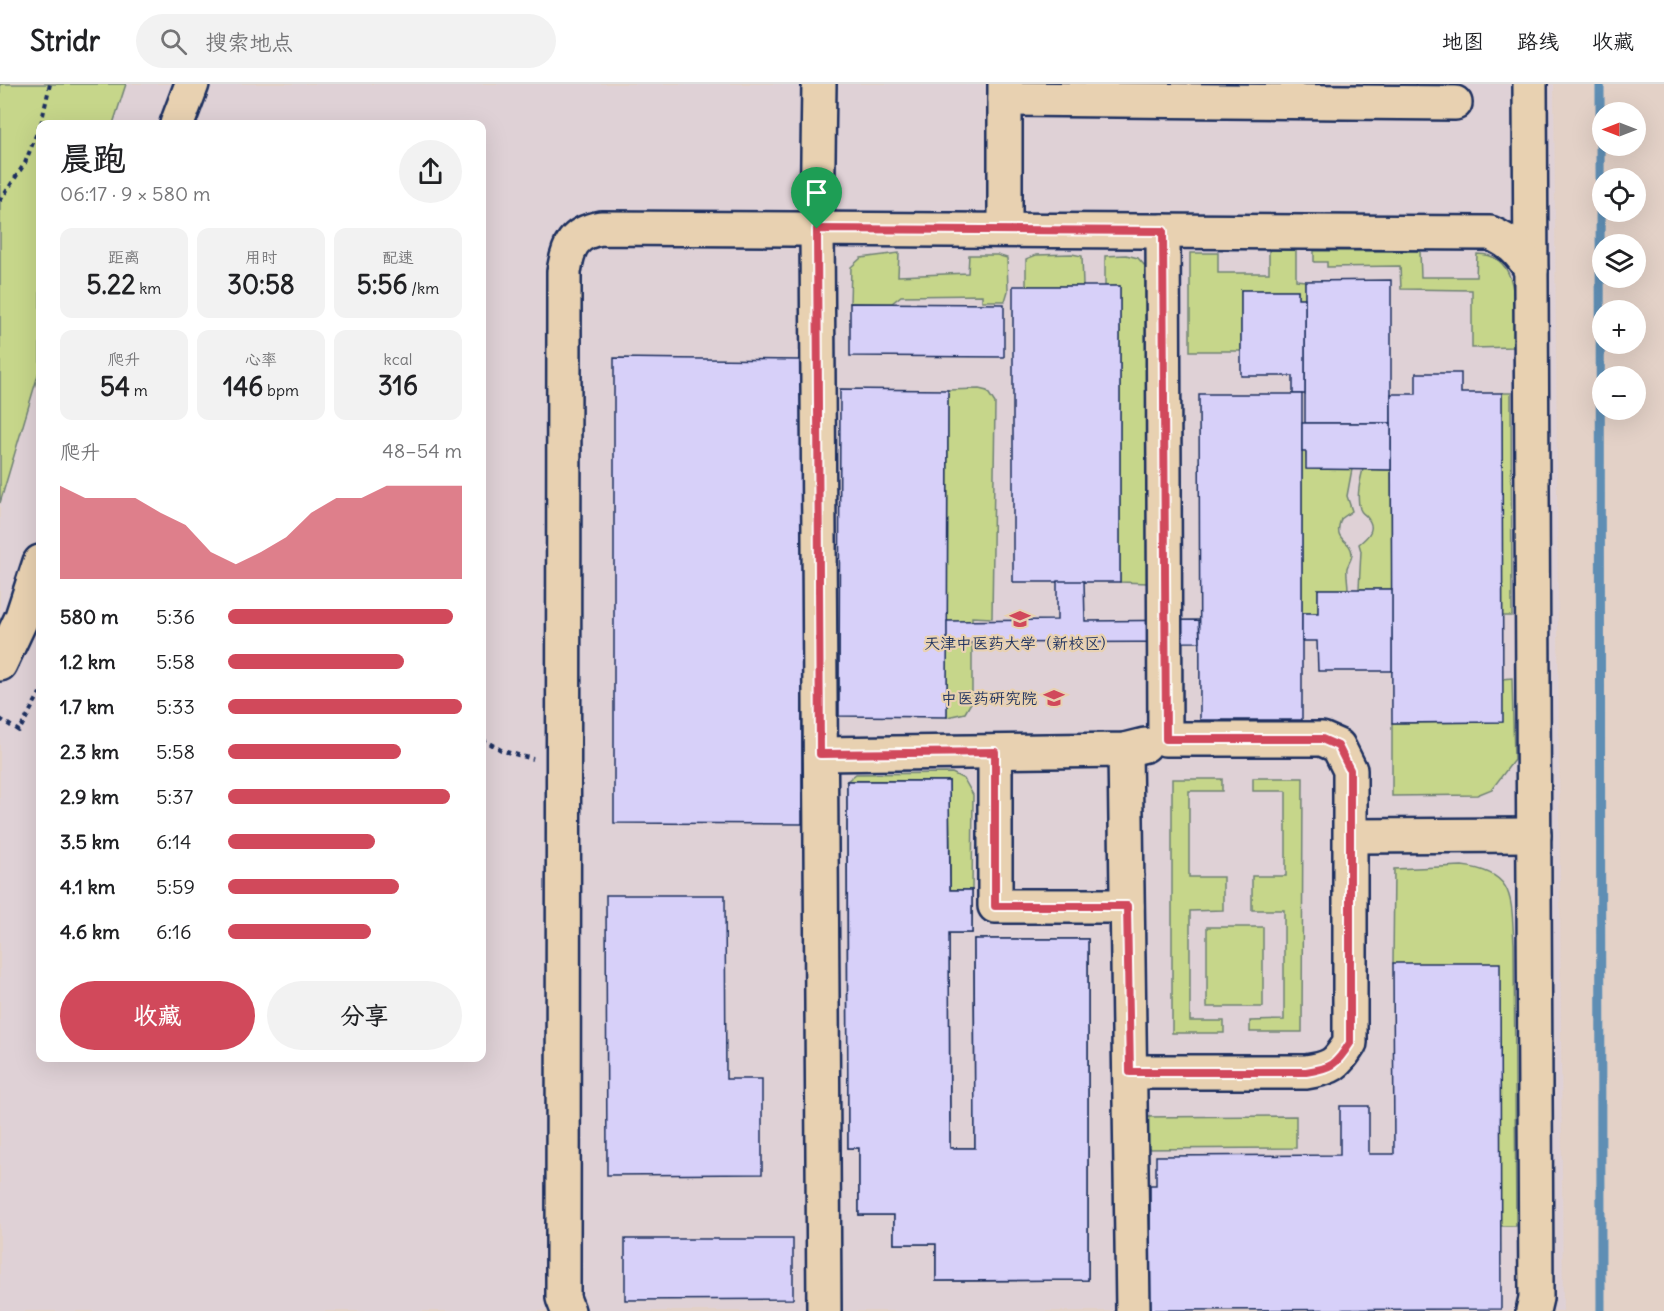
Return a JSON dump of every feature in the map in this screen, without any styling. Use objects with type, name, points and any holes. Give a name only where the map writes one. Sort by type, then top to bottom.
[{"type":"lane","points":[[178,120],[192,84]]},
{"type":"lane","points":[[819,84],[817,229],[824,1311]]},
{"type":"lane","points":[[1530,84],[1536,1298],[1533,1311]]},
{"type":"lane","points":[[1005,230],[1005,92],[1455,103]]},
{"type":"lane","points":[[1490,233],[1516,215],[1531,197]]},
{"type":"lane","points":[[568,1311],[563,1298],[564,272],[567,254],[573,241],[585,231],[601,228],[1490,233],[1511,244],[1522,254],[1531,270]]},
{"type":"lane","points":[[1163,231],[1166,739]]},
{"type":"lane","points":[[0,664],[22,617],[36,574]]},
{"type":"lane","points":[[820,754],[1125,750],[1166,739],[1322,739],[1338,746],[1350,770],[1351,836],[1350,1043],[1340,1059],[1326,1069],[1306,1072],[1130,1072]]},
{"type":"lane","points":[[1125,750],[1133,1311]]},
{"type":"lane","points":[[995,752],[995,906],[1127,906]]},
{"type":"lane","points":[[1351,836],[1534,835]]},
{"type":"path","points":[[42,120],[50,84]]},
{"type":"path","points":[[0,201],[25,163],[36,137]]},
{"type":"path","points":[[0,719],[19,731],[36,703]]},
{"type":"path","points":[[486,741],[503,751],[524,758],[563,764]]},
{"type":"shaded area","name":"天津中医药大学（新校区）","points":[[0,84],[1554,84],[1563,1311],[0,1311]]},
{"type":"green space","points":[[0,84],[126,84],[114,120],[36,120],[36,382],[0,503]]},
{"type":"green space","points":[[1269,250],[1296,250],[1296,280],[1305,281],[1305,298],[1298,298],[1298,290],[1241,290],[1241,351],[1190,351],[1190,253],[1218,253],[1218,273],[1269,273]]},
{"type":"green space","points":[[1314,251],[1420,251],[1421,277],[1476,277],[1477,254],[1492,257],[1502,264],[1513,288],[1514,347],[1472,348],[1472,290],[1401,289],[1400,266],[1327,267],[1327,262],[1314,262]]},
{"type":"green space","points":[[899,253],[898,276],[968,273],[969,255],[997,255],[1007,258],[1008,291],[1005,301],[982,301],[982,295],[901,296],[892,303],[850,303],[851,267],[861,258]]},
{"type":"green space","points":[[1036,255],[1082,256],[1083,286],[1026,286],[1026,259]]},
{"type":"green space","points":[[1126,255],[1138,258],[1145,266],[1148,583],[1120,582],[1120,286],[1105,286],[1105,256]]},
{"type":"green space","points":[[948,390],[987,391],[995,403],[992,618],[972,617],[972,701],[965,713],[947,717]]},
{"type":"green space","points":[[1502,393],[1511,393],[1512,616],[1502,616]]},
{"type":"green space","points":[[1302,452],[1306,452],[1307,469],[1352,469],[1347,496],[1352,511],[1341,519],[1339,527],[1340,536],[1349,545],[1352,554],[1347,568],[1348,589],[1318,589],[1318,613],[1302,613]]},
{"type":"green space","points":[[1363,469],[1391,470],[1392,589],[1359,589],[1361,551],[1359,544],[1369,535],[1371,528],[1369,520],[1361,512],[1358,499]]},
{"type":"green space","points":[[1512,678],[1514,760],[1492,789],[1477,795],[1392,796],[1392,723],[1502,722],[1502,679]]},
{"type":"green space","points":[[952,773],[964,779],[973,795],[972,890],[950,890],[949,781],[847,781],[856,774]]},
{"type":"green space","points":[[1253,778],[1303,778],[1302,1032],[1250,1032],[1250,1021],[1284,1020],[1284,910],[1252,910],[1252,876],[1286,876],[1286,791],[1253,791]]},
{"type":"green space","points":[[1172,779],[1222,779],[1222,791],[1189,791],[1189,877],[1223,877],[1223,910],[1190,911],[1190,1021],[1224,1021],[1224,1033],[1172,1033]]},
{"type":"green space","points":[[1462,866],[1480,869],[1501,881],[1507,890],[1512,914],[1516,1226],[1501,1226],[1393,963],[1394,869]]},
{"type":"green space","points":[[1207,927],[1263,927],[1263,1007],[1207,1007]]},
{"type":"green space","points":[[1296,1116],[1296,1148],[1139,1149],[1139,1117]]},
{"type":"building","points":[[1391,280],[1391,423],[1305,423],[1305,281]]},
{"type":"building","points":[[1013,286],[1120,286],[1120,582],[1013,582]]},
{"type":"building","points":[[1241,290],[1298,290],[1298,298],[1305,298],[1305,394],[1293,394],[1293,376],[1241,376]]},
{"type":"building","points":[[850,303],[1004,304],[1004,357],[850,356]]},
{"type":"building","points":[[614,358],[802,360],[802,824],[614,823]]},
{"type":"building","points":[[1416,373],[1461,373],[1461,393],[1502,393],[1503,722],[1392,723],[1391,394],[1416,394]]},
{"type":"building","points":[[840,389],[948,390],[947,717],[839,716]]},
{"type":"building","points":[[1199,394],[1302,394],[1302,720],[1200,720]]},
{"type":"building","points":[[1302,423],[1391,423],[1391,470],[1306,469],[1306,452],[1302,452]]},
{"type":"building","points":[[1057,581],[1084,581],[1085,621],[1199,620],[1200,642],[947,643],[947,621],[1057,620]]},
{"type":"building","points":[[1318,589],[1392,589],[1392,671],[1318,671],[1317,641],[1302,641],[1302,613],[1318,613]]},
{"type":"building","points":[[847,781],[949,781],[950,890],[972,890],[972,933],[949,933],[950,1148],[975,1148],[974,939],[1088,939],[1088,1280],[936,1281],[936,1244],[894,1244],[894,1215],[859,1215],[859,1148],[848,1148]]},
{"type":"building","points":[[847,781],[949,781],[950,890],[972,890],[972,933],[949,933],[950,1148],[975,1148],[974,939],[1088,939],[1088,1280],[936,1281],[936,1244],[894,1244],[894,1215],[859,1215],[859,1148],[848,1148]]},
{"type":"building","points":[[606,895],[725,895],[726,1079],[762,1079],[762,1174],[607,1175]]},
{"type":"building","points":[[1393,963],[1500,963],[1501,1309],[1150,1310],[1150,1185],[1156,1185],[1156,1156],[1340,1155],[1340,1106],[1369,1106],[1369,1154],[1394,1154]]},
{"type":"building","points":[[625,1239],[793,1239],[793,1299],[625,1300]]},
{"type":"waterway","points":[[1600,84],[1601,1311]]},
{"type":"place","name":"天津中医药大学（新校区）","points":[[1020,619]]},
{"type":"place","name":"中医药研究院","points":[[1054,698]]},
{"type":"route","points":[[817,229],[1163,231],[1166,739],[1322,739],[1338,746],[1350,770],[1350,1043],[1340,1059],[1326,1069],[1306,1072],[1130,1072],[1127,906],[995,906],[995,752],[820,754],[817,229]]}]
